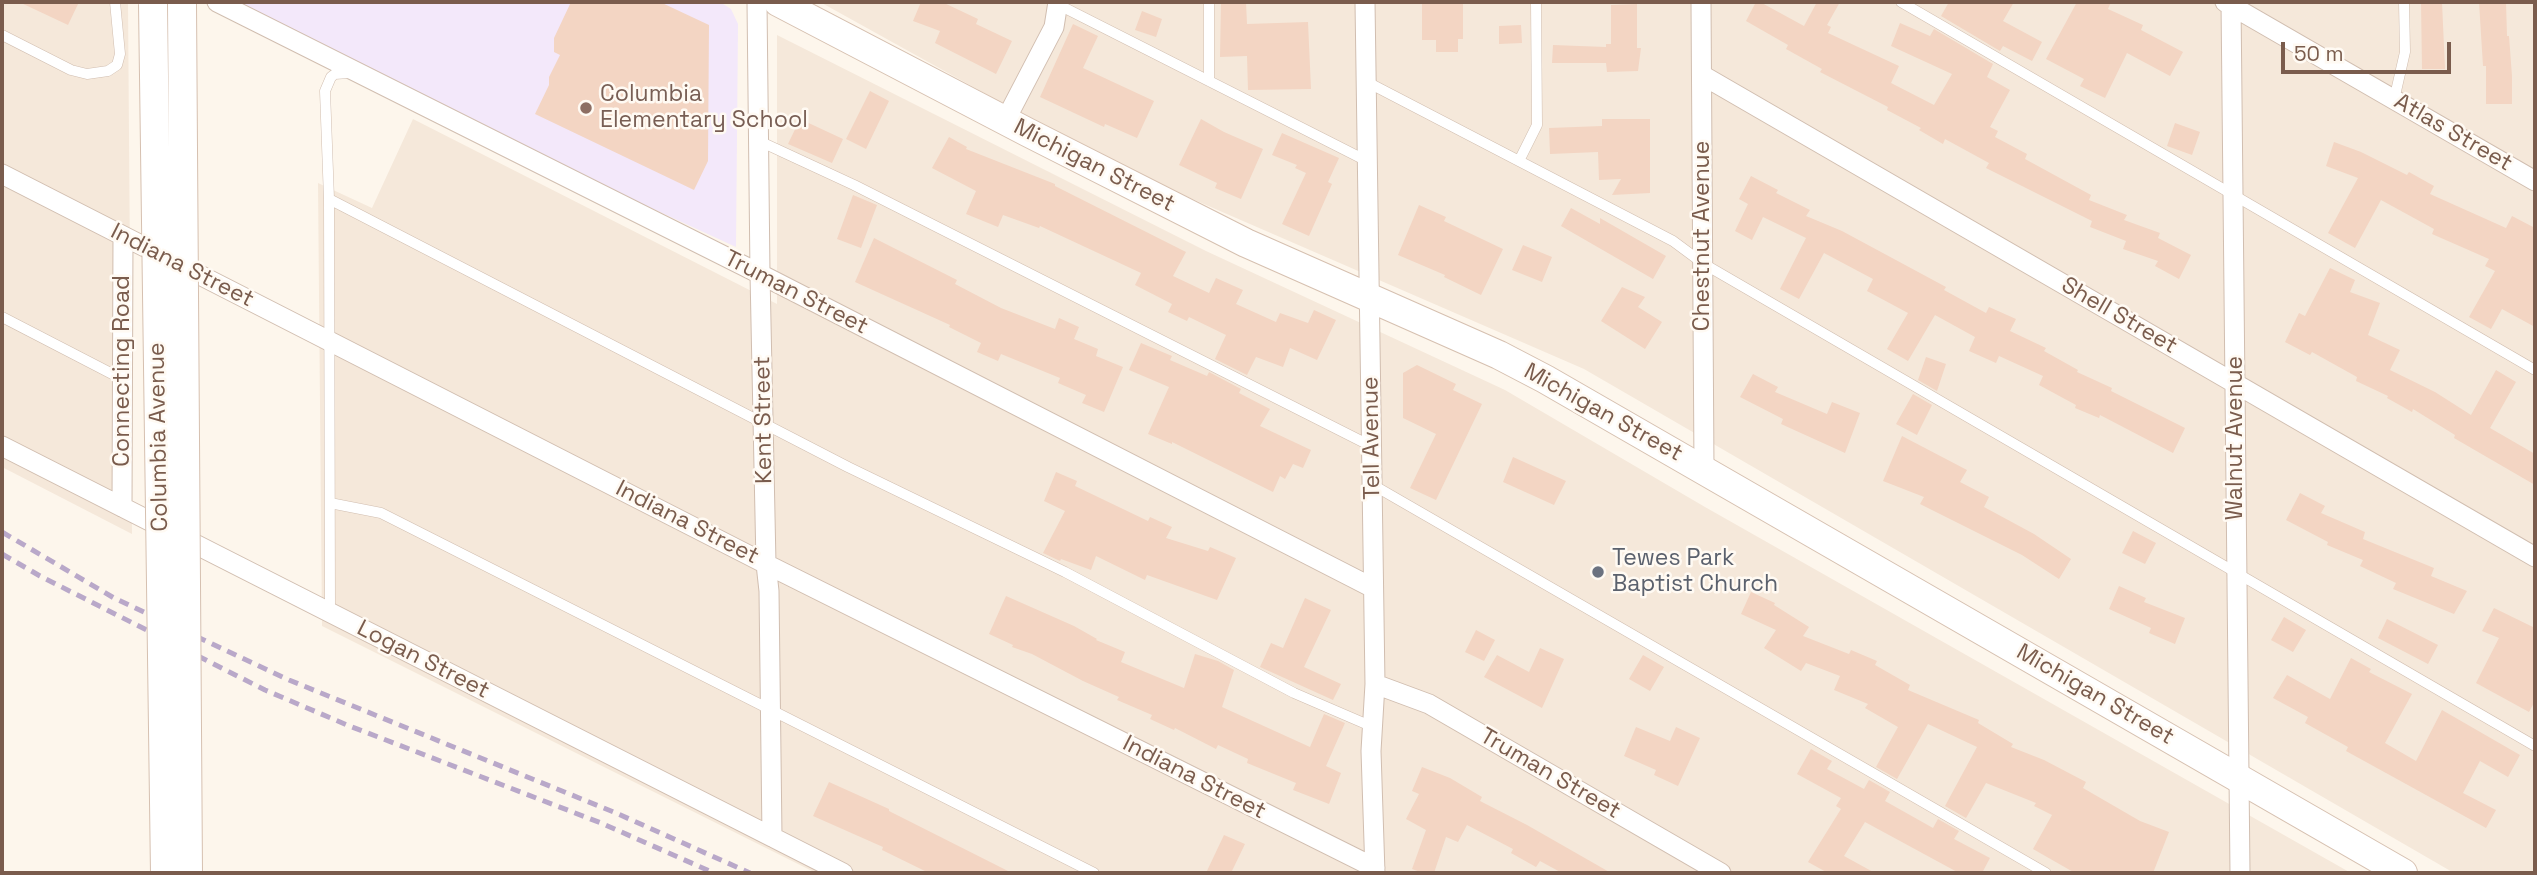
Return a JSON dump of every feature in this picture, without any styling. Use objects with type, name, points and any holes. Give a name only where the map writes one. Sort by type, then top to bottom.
[{"type":"main road","name":"Michigan Street","points":[[778,2],[1246,243],[1510,361],[2403,873]]},
{"type":"main road","name":"Columbia Avenue","points":[[153,3],[165,873]]},
{"type":"main road","name":"Columbia Avenue","points":[[182,3],[188,873]]},
{"type":"street","name":"Truman Street","points":[[216,2],[760,274],[1373,588]]},
{"type":"street","name":"Kent Street","points":[[757,2],[772,837]]},
{"type":"street","name":"Tell Avenue","points":[[1365,2],[1375,684],[1371,786],[1378,872]]},
{"type":"street","name":"Chestnut Avenue","points":[[1701,2],[1704,470]]},
{"type":"street","points":[[1005,121],[1054,27],[1056,3]]},
{"type":"street","name":"Walnut Avenue","points":[[2229,3],[2240,873]]},
{"type":"street","name":"Atlas Street","points":[[2229,3],[2535,181]]},
{"type":"street","name":"Shell Street","points":[[1702,75],[2535,557]]},
{"type":"street","name":"Indiana Street","points":[[2,174],[766,564],[1378,872]]},
{"type":"street","name":"Connecting Road","points":[[122,507],[123,236]]},
{"type":"street","name":"Logan Street","points":[[2,446],[844,873]]},
{"type":"street","name":"Truman Street","points":[[1375,684],[1429,704],[1721,873]]},
{"type":"lane","points":[[2,35],[71,70],[87,74],[108,71],[117,65],[120,54],[115,2]]},
{"type":"lane","points":[[1209,2],[1209,81]]},
{"type":"lane","points":[[1519,162],[1537,125],[1536,2]]},
{"type":"lane","points":[[1901,2],[2535,370]]},
{"type":"lane","points":[[2394,100],[2405,52],[2404,2]]},
{"type":"lane","points":[[1056,3],[1367,162]]},
{"type":"lane","points":[[330,612],[329,199],[326,84],[335,74],[357,73]]},
{"type":"lane","points":[[1366,82],[1673,242],[1704,264],[2535,746]]},
{"type":"lane","points":[[759,141],[854,185],[1371,446]]},
{"type":"lane","points":[[329,199],[848,467],[1065,572],[1294,693],[1373,727]]},
{"type":"lane","points":[[2,317],[122,379]]},
{"type":"lane","points":[[1373,485],[2046,873]]},
{"type":"lane","points":[[330,503],[381,513],[1094,873]]},
{"type":"shaded area","points":[[2,2],[128,2],[132,534],[2,467]]},
{"type":"shaded area","name":"Columbia Elementary School","points":[[217,2],[720,2],[731,9],[738,24],[736,247],[357,73]]},
{"type":"shaded area","points":[[820,2],[2535,2],[2535,873],[2454,873],[1584,369],[1114,165]]},
{"type":"shaded area","points":[[777,35],[1206,251],[1505,390],[1705,507],[2351,873],[816,873],[322,626],[318,183],[372,208],[413,119],[777,304]]},
{"type":"building","points":[[19,2],[79,2],[68,25]]},
{"type":"building","points":[[571,2],[660,2],[709,25],[708,161],[694,190],[535,114],[560,55],[554,52],[554,38]]},
{"type":"building","points":[[921,2],[942,2],[978,19],[976,24],[1012,41],[996,74],[935,43],[940,31],[913,21]]},
{"type":"building","points":[[1221,2],[1246,2],[1247,24],[1308,22],[1311,89],[1248,90],[1247,56],[1220,57]]},
{"type":"building","points":[[1422,2],[1463,2],[1463,39],[1458,39],[1458,52],[1436,52],[1436,40],[1422,40]]},
{"type":"building","points":[[1756,2],[1804,26],[1817,2],[1840,2],[1827,25],[1831,27],[1828,33],[1899,66],[1891,83],[1934,105],[1952,74],[1891,46],[1900,23],[1930,36],[1934,29],[1993,64],[1987,77],[2010,90],[1990,127],[1998,131],[1995,137],[2027,154],[2025,159],[2091,195],[2089,200],[2127,215],[2124,220],[2160,233],[2158,238],[2191,255],[2179,279],[2155,266],[2158,261],[2123,249],[2126,241],[2090,227],[2092,221],[1986,168],[1989,163],[1945,139],[1943,144],[1919,130],[1921,128],[1887,110],[1888,107],[1820,72],[1822,69],[1786,49],[1788,45],[1746,21]]},
{"type":"building","points":[[1949,2],[2014,2],[2003,21],[2042,42],[2032,61],[2003,46],[2000,51],[1941,16]]},
{"type":"building","points":[[2077,2],[2111,2],[2108,9],[2143,25],[2141,30],[2183,52],[2170,76],[2127,53],[2105,98],[2080,86],[2084,79],[2046,59]]},
{"type":"building","points":[[2421,2],[2442,2],[2445,69],[2422,69]]},
{"type":"building","points":[[2479,2],[2506,2],[2512,104],[2486,104],[2486,66],[2483,66]]},
{"type":"building","points":[[1637,4],[1637,48],[1641,48],[1638,71],[1607,72],[1606,63],[1552,63],[1553,45],[1606,47],[1606,44],[1611,44],[1611,5]]},
{"type":"building","points":[[1142,11],[1162,19],[1156,37],[1135,30]]},
{"type":"building","points":[[1073,24],[1098,36],[1083,68],[1154,101],[1137,138],[1105,124],[1104,127],[1040,97]]},
{"type":"building","points":[[1521,25],[1522,43],[1499,44],[1499,26]]},
{"type":"building","points":[[870,91],[889,101],[866,149],[846,139]]},
{"type":"building","points":[[800,119],[843,139],[832,163],[788,144]]},
{"type":"building","points":[[1201,119],[1263,149],[1241,199],[1215,188],[1217,183],[1179,165]]},
{"type":"building","points":[[1602,119],[1650,119],[1650,193],[1612,195],[1621,179],[1599,180],[1598,152],[1550,154],[1549,128],[1602,126]]},
{"type":"building","points":[[2175,123],[2200,132],[2192,155],[2167,146]]},
{"type":"building","points":[[1282,133],[1339,158],[1328,182],[1332,184],[1309,236],[1282,224],[1306,173],[1295,168],[1297,165],[1272,155]]},
{"type":"building","points":[[949,137],[967,147],[966,149],[1055,184],[1186,252],[1173,276],[1209,293],[1216,278],[1243,290],[1236,304],[1276,322],[1280,313],[1308,323],[1314,310],[1336,320],[1317,360],[1290,348],[1283,367],[1256,357],[1247,375],[1215,359],[1226,335],[1189,317],[1187,321],[1168,312],[1172,304],[1135,285],[1141,273],[1040,226],[1039,228],[1003,215],[998,227],[966,214],[976,191],[932,168]]},
{"type":"building","points":[[2334,142],[2407,175],[2409,172],[2434,186],[2430,194],[2506,228],[2512,216],[2535,228],[2535,327],[2502,309],[2491,329],[2469,317],[2495,271],[2485,266],[2489,259],[2432,234],[2434,229],[2381,200],[2355,248],[2328,233],[2358,178],[2326,166]]},
{"type":"building","points":[[1751,176],[1778,190],[1776,193],[1810,210],[1806,216],[1842,231],[1946,287],[1944,290],[1986,313],[1989,307],[2016,319],[2010,331],[2046,348],[2044,351],[2078,370],[2077,372],[2112,388],[2111,391],[2185,428],[2173,453],[2100,415],[2099,418],[2075,408],[2076,405],[2039,385],[2043,376],[1999,356],[1996,363],[1969,351],[1975,337],[1935,315],[1908,361],[1887,349],[1908,313],[1867,291],[1873,279],[1824,253],[1799,299],[1780,289],[1806,238],[1763,217],[1752,240],[1735,231],[1748,204],[1739,199]]},
{"type":"building","points":[[853,195],[877,205],[861,248],[837,239]]},
{"type":"building","points":[[1419,205],[1446,217],[1444,221],[1503,249],[1481,295],[1444,277],[1445,275],[1398,255]]},
{"type":"building","points":[[1571,208],[1600,224],[1600,218],[1666,256],[1653,279],[1561,226]]},
{"type":"building","points":[[874,238],[957,280],[955,284],[1001,308],[1055,329],[1059,318],[1079,327],[1074,339],[1098,349],[1096,356],[1123,367],[1104,412],[1082,403],[1086,395],[1058,383],[1060,378],[1001,354],[998,361],[977,352],[981,343],[949,327],[950,325],[855,282]]},
{"type":"building","points":[[1523,245],[1552,257],[1542,282],[1512,270]]},
{"type":"building","points":[[2330,268],[2355,280],[2350,292],[2380,303],[2368,335],[2400,350],[2390,370],[2435,392],[2471,415],[2496,370],[2516,382],[2490,428],[2535,454],[2535,485],[2454,438],[2455,435],[2413,409],[2412,412],[2387,398],[2388,396],[2356,381],[2357,377],[2312,352],[2310,355],[2285,342],[2299,313],[2305,316]]},
{"type":"building","points":[[1622,287],[1645,297],[1638,307],[1662,322],[1645,349],[1601,321]]},
{"type":"building","points":[[1141,343],[1172,356],[1170,360],[1207,376],[1209,372],[1241,389],[1239,393],[1270,409],[1260,426],[1311,450],[1303,468],[1293,464],[1285,479],[1280,476],[1273,492],[1172,442],[1148,434],[1169,387],[1129,370]]},
{"type":"building","points":[[1926,357],[1946,364],[1937,391],[1918,380]]},
{"type":"building","points":[[1417,365],[1456,384],[1453,390],[1482,404],[1436,500],[1410,488],[1436,434],[1403,418],[1403,373]]},
{"type":"building","points":[[1753,374],[1778,387],[1775,392],[1827,414],[1832,402],[1860,413],[1845,453],[1781,424],[1783,419],[1740,397]]},
{"type":"building","points":[[1913,394],[1932,405],[1917,435],[1896,424]]},
{"type":"building","points":[[1902,436],[1967,470],[1960,482],[1989,497],[1984,507],[2034,534],[2071,559],[2059,579],[2022,555],[1920,504],[1924,497],[1883,481]]},
{"type":"building","points":[[1513,457],[1566,481],[1554,505],[1503,482]]},
{"type":"building","points":[[1056,472],[1077,481],[1075,486],[1148,521],[1150,517],[1172,527],[1166,538],[1208,551],[1210,547],[1236,558],[1217,600],[1147,575],[1145,580],[1096,556],[1091,570],[1043,553],[1065,511],[1044,501]]},
{"type":"building","points":[[2300,493],[2325,506],[2321,513],[2365,532],[2363,539],[2434,568],[2431,576],[2467,591],[2454,614],[2393,589],[2396,583],[2360,566],[2363,560],[2327,545],[2328,542],[2286,520]]},
{"type":"building","points":[[2133,531],[2156,543],[2145,564],[2122,553]]},
{"type":"building","points":[[2119,586],[2146,598],[2144,602],[2185,618],[2175,644],[2149,633],[2151,628],[2109,609]]},
{"type":"building","points":[[1751,592],[1775,603],[1774,605],[1809,627],[1803,636],[1849,654],[1851,650],[1877,661],[1875,665],[1910,685],[1908,690],[1979,720],[1978,723],[2013,744],[2011,747],[2044,760],[2086,782],[2083,788],[2140,821],[2169,832],[2153,873],[2075,873],[2033,849],[2052,815],[2034,806],[2036,803],[1986,783],[1966,818],[1945,806],[1977,747],[1928,724],[1897,779],[1876,767],[1898,727],[1865,708],[1868,704],[1834,690],[1840,676],[1806,663],[1801,671],[1764,648],[1776,630],[1741,614]]},
{"type":"building","points":[[1006,596],[1125,652],[1121,662],[1184,688],[1195,654],[1218,661],[1234,670],[1222,707],[1310,747],[1324,714],[1345,723],[1326,766],[1341,773],[1329,804],[1293,790],[1296,783],[1247,763],[1248,759],[1218,745],[1216,749],[1175,728],[1174,730],[1150,719],[1152,715],[1117,700],[1119,697],[989,634]]},
{"type":"building","points":[[1305,598],[1331,610],[1304,667],[1341,684],[1333,700],[1260,667],[1271,643],[1283,648]]},
{"type":"building","points":[[2494,608],[2535,628],[2535,701],[2529,712],[2476,683],[2499,638],[2482,631]]},
{"type":"building","points":[[2284,617],[2306,630],[2293,652],[2271,640]]},
{"type":"building","points":[[2387,619],[2438,645],[2428,664],[2378,638]]},
{"type":"building","points":[[1476,630],[1495,640],[1484,661],[1465,652]]},
{"type":"building","points":[[1540,648],[1564,659],[1542,708],[1484,677],[1497,655],[1529,672]]},
{"type":"building","points":[[1643,655],[1664,667],[1650,691],[1629,679]]},
{"type":"building","points":[[2351,658],[2371,669],[2369,672],[2412,694],[2385,743],[2416,761],[2442,710],[2520,755],[2508,777],[2480,761],[2463,793],[2496,810],[2486,828],[2346,751],[2348,747],[2305,723],[2308,717],[2273,698],[2287,675],[2330,699]]},
{"type":"building","points":[[1636,727],[1670,741],[1676,727],[1700,738],[1678,786],[1654,775],[1656,770],[1624,756]]},
{"type":"building","points":[[1811,749],[1832,761],[1827,769],[1864,789],[1869,780],[1890,792],[1885,801],[1933,828],[1938,819],[1959,831],[1954,839],[1990,858],[1982,873],[1959,873],[1865,822],[1844,856],[1875,873],[1828,873],[1808,862],[1841,809],[1836,806],[1841,798],[1797,774]]},
{"type":"building","points":[[1422,767],[1450,778],[1482,797],[1480,801],[1611,873],[1562,873],[1540,861],[1536,867],[1511,853],[1513,849],[1467,825],[1458,842],[1446,837],[1434,873],[1412,869],[1426,830],[1406,819],[1419,794],[1412,791]]},
{"type":"building","points":[[829,782],[889,809],[1012,873],[929,873],[882,850],[883,847],[813,816]]},
{"type":"building","points":[[1224,835],[1245,844],[1231,873],[1206,873]]},
{"type":"railway","points":[[2,532],[114,598],[289,680],[616,813],[750,873]]},
{"type":"railway","points":[[2,554],[265,690],[347,725],[601,823],[714,873]]},
{"type":"place","name":"Columbia Elementary School","points":[[586,108]]},
{"type":"place","name":"Tewes Park Baptist Church","points":[[1598,572]]}]
